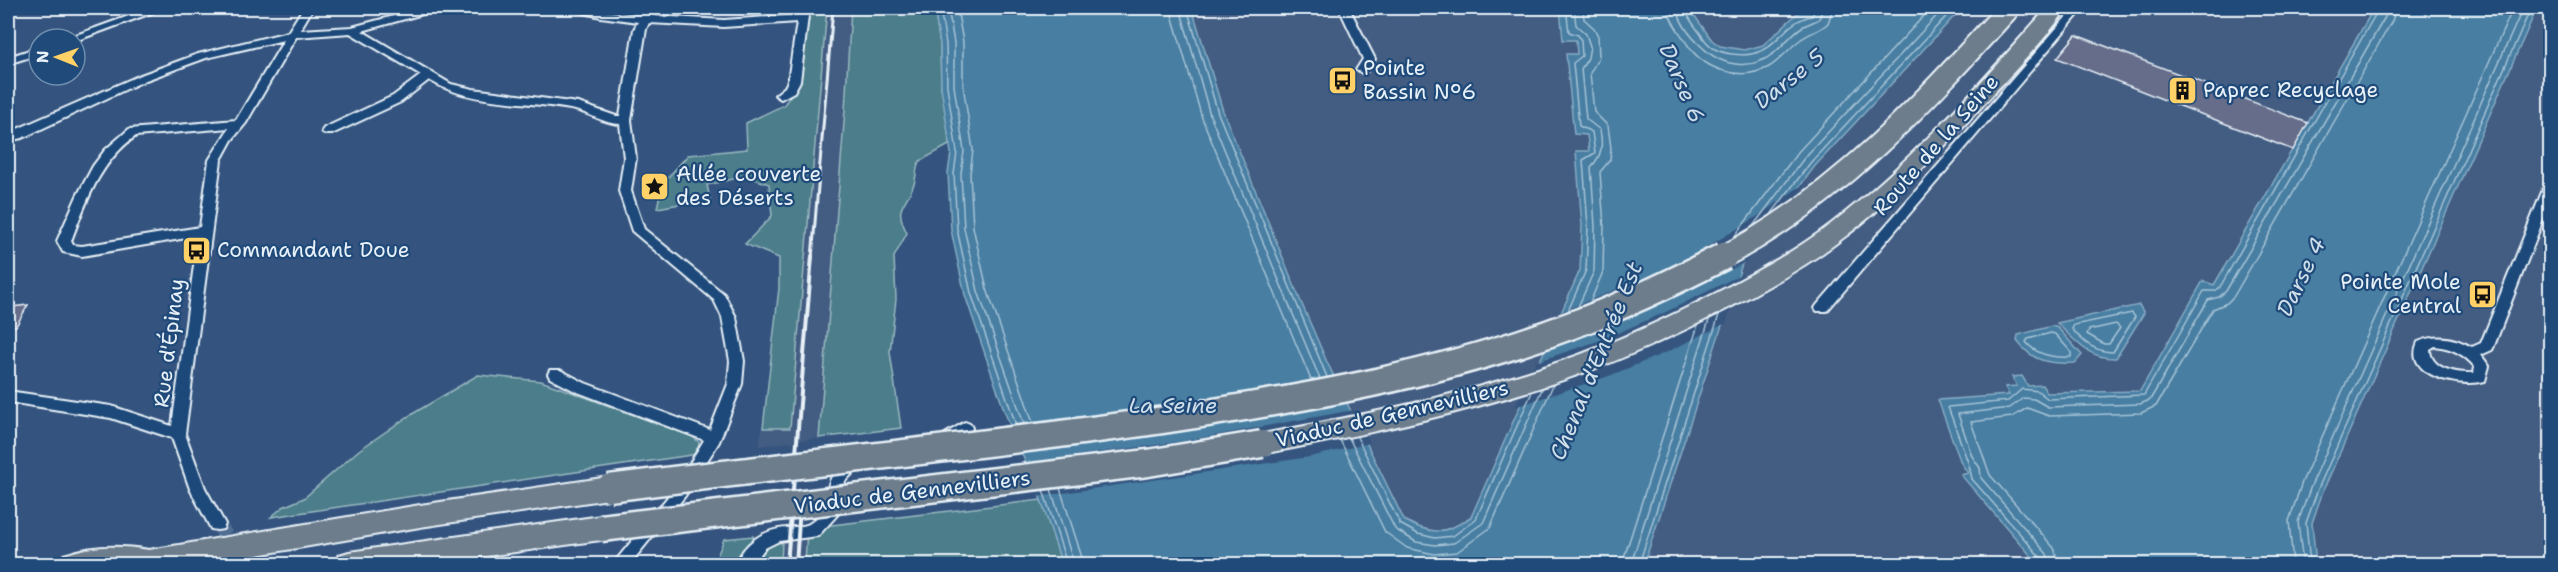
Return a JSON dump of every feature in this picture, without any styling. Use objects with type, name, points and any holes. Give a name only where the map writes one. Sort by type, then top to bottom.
[{"type":"highway","name":"Viaduc de Gennevilliers","points":[[74,564],[117,557],[143,563],[420,516],[609,488],[751,469],[1055,435],[1240,409],[1410,374],[1533,340],[1646,296],[1730,254],[1814,200],[1890,136],[2009,8]]},
{"type":"highway","name":"Viaduc de Gennevilliers","points":[[349,564],[601,528],[1159,461],[1346,428],[1454,403],[1551,374],[1674,324],[1766,278],[1840,229],[1914,166],[2057,8]]},
{"type":"street","points":[[87,33],[160,8]]},
{"type":"street","name":"Rue d'Épinay","points":[[217,524],[198,489],[178,434],[215,160],[227,138],[240,123],[308,8]]},
{"type":"street","points":[[8,137],[18,135],[141,78],[192,60],[293,34],[352,30],[433,8]]},
{"type":"street","points":[[576,8],[602,14],[645,19],[726,24],[803,13],[794,81],[790,89],[781,96]]},
{"type":"street","points":[[621,564],[680,492],[714,438],[735,384],[737,361],[729,317],[719,297],[638,231],[625,191],[630,158],[625,120],[640,29],[645,19],[657,8]]},
{"type":"street","points":[[1344,8],[1370,59],[1362,70]]},
{"type":"street","name":"Route de la Seine","points":[[1822,308],[2079,8]]},
{"type":"street","points":[[352,30],[447,86],[473,93],[578,107],[615,120],[625,120]]},
{"type":"street","points":[[8,61],[27,54]]},
{"type":"street","points":[[328,131],[397,99],[427,76]]},
{"type":"street","points":[[205,230],[82,251],[68,249],[64,241],[89,184],[123,137],[133,132],[240,123]]},
{"type":"street","points":[[2471,354],[2487,346],[2550,187]]},
{"type":"street","points":[[555,374],[580,387],[714,438]]},
{"type":"street","points":[[8,397],[111,412],[178,434]]},
{"type":"street","points":[[744,564],[759,543],[778,536],[812,531],[825,519],[831,513],[834,488],[838,478],[847,467],[896,458],[935,447],[966,428]]},
{"type":"shaded area","points":[[810,8],[851,8],[819,438],[759,446],[771,379]]},
{"type":"shaded area","points":[[1192,8],[1560,8],[1563,39],[1576,40],[1577,54],[1566,54],[1575,134],[1587,135],[1589,152],[1576,152],[1582,226],[1580,270],[1471,517],[1451,530],[1435,532],[1419,529],[1404,520],[1327,362],[1301,302],[1223,111]]},
{"type":"shaded area","points":[[1689,8],[1812,8],[1807,12],[1801,10],[1763,45],[1745,50],[1720,46],[1712,40]]},
{"type":"shaded area","points":[[1962,8],[2374,8],[2214,286],[2203,281],[2140,391],[2047,393],[2028,386],[2017,386],[2009,395],[1968,473],[1961,476],[2038,564],[1644,564],[1742,264],[1815,166]]},
{"type":"shaded area","points":[[2537,8],[2550,8],[2550,564],[2316,564],[2312,523],[2323,491]]},
{"type":"shaded area","points":[[807,528],[808,564],[755,564],[753,536]]},
{"type":"green space","points":[[810,8],[827,8],[790,428],[763,428],[779,288],[779,258],[745,244],[772,216],[769,184],[746,176],[707,185],[710,199],[657,208],[662,184],[688,155],[747,149],[746,123],[784,105],[801,80]]},
{"type":"green space","points":[[851,8],[934,8],[940,44],[941,87],[947,113],[949,145],[920,161],[914,184],[901,212],[907,233],[894,257],[896,299],[890,352],[901,428],[819,438],[845,110]]},
{"type":"green space","points":[[478,375],[541,381],[691,436],[699,442],[698,454],[271,517],[283,507],[304,498],[359,450],[409,416]]},
{"type":"green space","points":[[1041,500],[1062,564],[805,564],[807,528]]},
{"type":"green space","points":[[753,536],[753,543],[733,564],[714,564],[724,539]]},
{"type":"green space","points":[[782,542],[781,564],[751,564],[766,546]]},
{"type":"water","points":[[934,8],[1192,8],[1223,111],[1327,362],[1404,520],[1423,529],[1438,531],[1454,527],[1471,517],[1580,270],[1582,226],[1576,151],[1589,151],[1587,135],[1574,134],[1566,54],[1577,54],[1576,40],[1563,40],[1560,8],[1689,8],[1712,40],[1720,46],[1745,50],[1763,45],[1801,10],[1807,12],[1812,8],[1962,8],[1815,166],[1742,264],[1644,564],[1062,564],[1041,500],[1005,413],[965,295],[951,230],[948,173],[951,153],[941,87],[940,44]]},
{"type":"water","name":"Darse 4","points":[[2374,8],[2537,8],[2323,491],[2312,523],[2316,564],[2038,564],[1961,475],[1968,473],[1961,463],[1938,400],[2009,395],[2005,387],[2017,386],[2012,377],[2022,376],[2028,386],[2042,385],[2047,393],[2140,391],[2203,281],[2214,285]]},
{"type":"water","points":[[2139,305],[2144,313],[2116,358],[2106,358],[2083,348],[2057,323]]},
{"type":"water","points":[[2052,326],[2058,328],[2082,355],[2075,363],[2042,360],[2029,353],[2017,341],[2018,335]]},
{"type":"pier","points":[[1808,181],[1749,259],[1742,264],[1679,295],[1540,352],[1558,313],[1647,277],[1695,254],[1752,220]]},
{"type":"pier","points":[[1742,274],[1726,323],[1667,352],[1609,376],[1515,407],[1536,362],[1604,339],[1666,312]]},
{"type":"pier","points":[[1354,410],[1370,443],[1310,457],[1036,497],[1022,463],[1184,441]]},
{"type":"building","name":"Paprec Recyclage","points":[[2076,35],[2308,123],[2293,150],[2057,58]]},
{"type":"building","points":[[28,305],[16,326],[8,327],[8,315],[12,307]]},
{"type":"tunnel","points":[[217,524],[249,564]]},
{"type":"railway","points":[[812,258],[833,8]]},
{"type":"railway","points":[[787,564],[812,256]]},
{"type":"railway","points":[[796,564],[800,507]]},
{"type":"place","name":"Pointe Bassin N°6","points":[[1342,80]]},
{"type":"place","name":"Paprec Recyclage","points":[[2182,90]]},
{"type":"place","name":"Allée couverte des Déserts","points":[[655,186]]},
{"type":"place","name":"Commandant Doue","points":[[196,250]]},
{"type":"place","name":"Pointe Mole Central","points":[[2482,294]]},
{"type":"water label","name":"Darse 5","points":[[1789,79]]},
{"type":"water label","name":"Darse 6","points":[[1682,83]]},
{"type":"water label","name":"Chenal d'Entrée Est","points":[[1596,361]]},
{"type":"water label","name":"La Seine","points":[[1173,405]]}]
